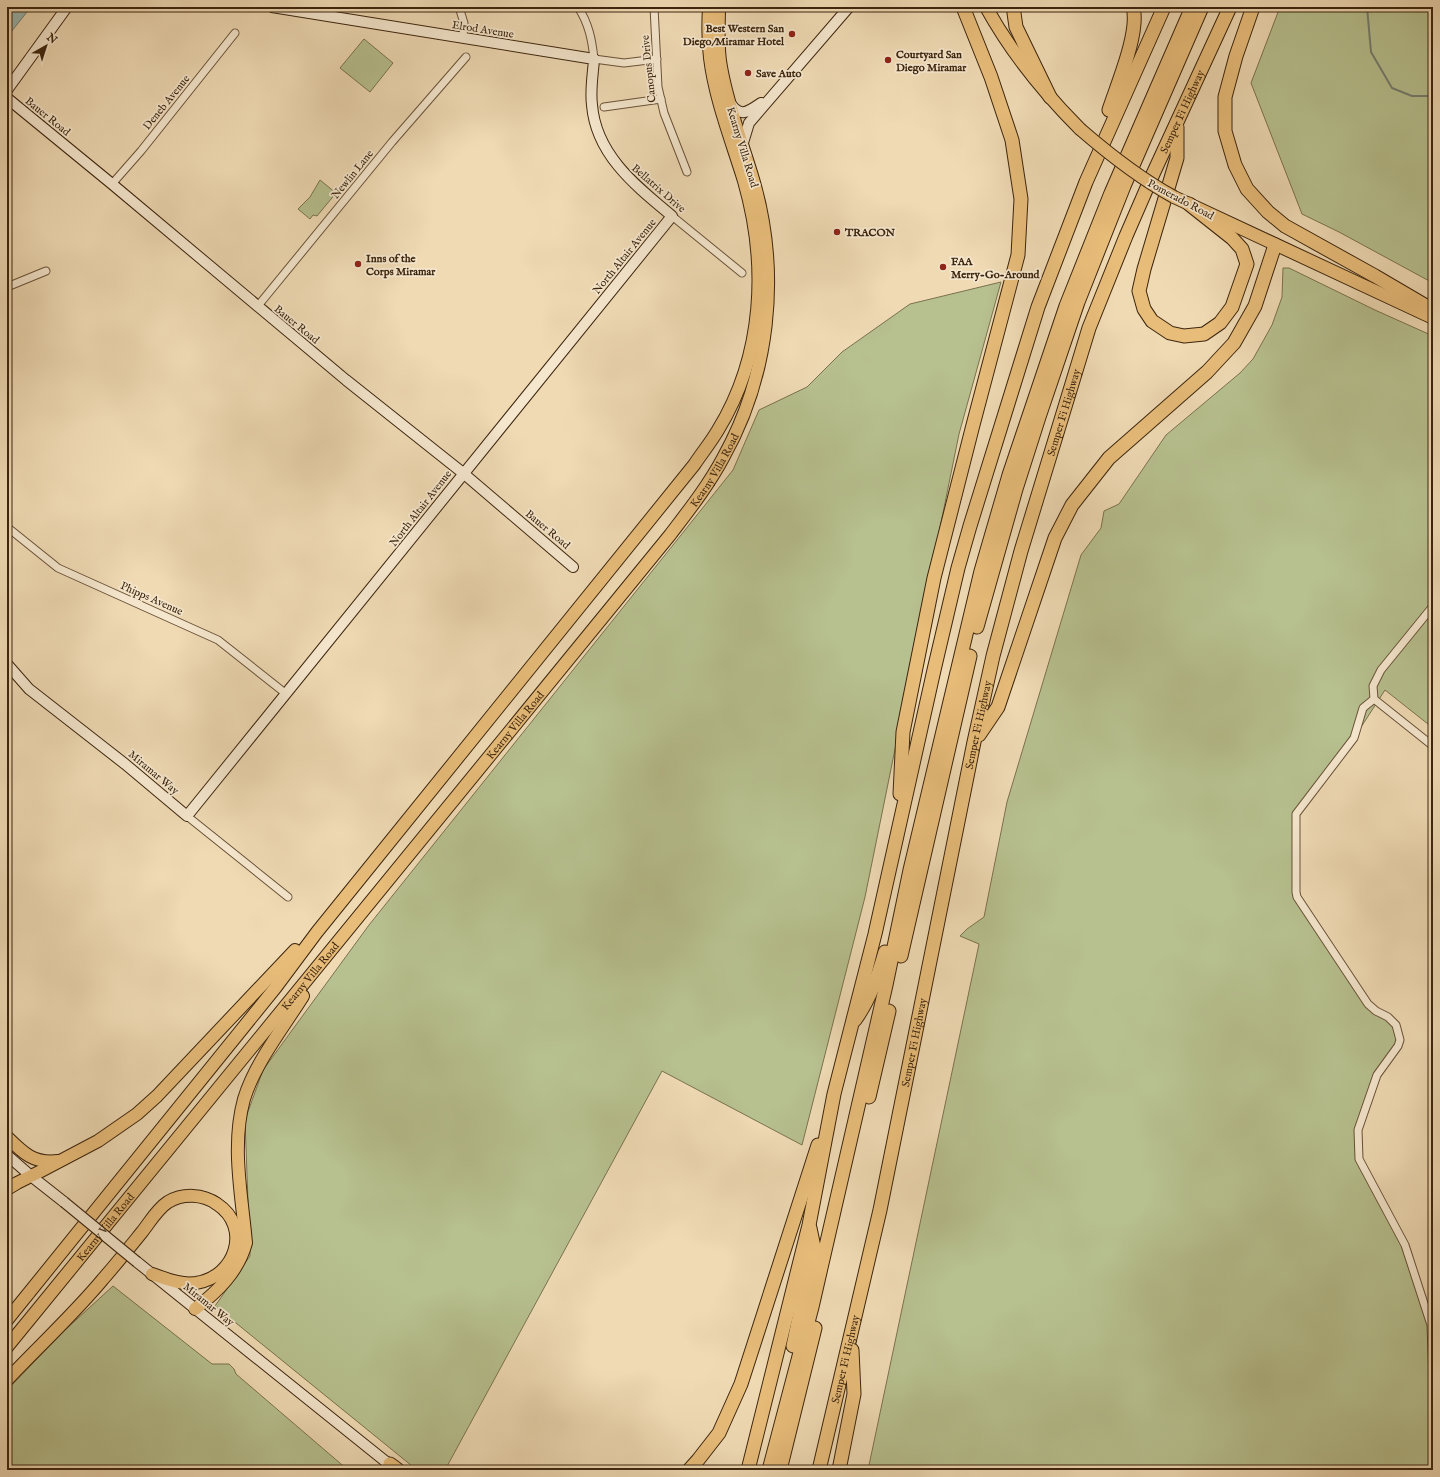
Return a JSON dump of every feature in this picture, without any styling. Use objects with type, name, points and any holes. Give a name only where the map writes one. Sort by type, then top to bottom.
[{"type":"highway","points":[[898,829],[903,732],[934,578],[972,425],[1018,255],[1021,199],[1012,140],[992,77],[963,7]]},
{"type":"highway","points":[[1015,7],[1014,13],[1016,26],[1050,97]]},
{"type":"highway","points":[[1086,182],[1129,48],[1134,24],[1133,7]]},
{"type":"highway","points":[[748,1470],[809,1224],[834,1094],[875,934],[956,576],[970,526],[1038,306],[1086,182],[1164,7]]},
{"type":"highway","points":[[769,1470],[812,1307],[938,751],[981,571],[1009,475],[1066,306],[1111,193],[1192,7]]},
{"type":"highway","points":[[780,1470],[817,1321],[976,630],[1008,514],[1078,302],[1130,172],[1202,7]]},
{"type":"highway","name":"Semper Fi Highway","points":[[819,1470],[880,1210],[974,742],[993,656],[1019,559],[1089,328],[1126,236],[1177,120],[1230,7]]},
{"type":"highway","points":[[1253,7],[1236,56],[1225,97],[1225,132],[1235,165],[1247,189],[1268,212],[1285,226],[1433,310]]},
{"type":"highway","points":[[1177,120],[1177,158],[1144,269],[1139,291],[1144,309],[1152,321],[1170,333],[1184,336],[1204,334],[1220,323],[1232,307],[1246,264],[1242,249],[1232,238],[1188,204]]},
{"type":"highway","points":[[974,742],[998,707],[1055,538],[1072,505],[1109,458],[1208,372],[1234,343],[1255,306],[1275,245]]},
{"type":"highway","points":[[851,1026],[865,1006],[878,978],[890,931],[905,896]]},
{"type":"highway","points":[[689,1470],[719,1433],[741,1384],[834,1094]]},
{"type":"highway","points":[[780,1427],[780,1406],[814,1247],[809,1224]]},
{"type":"highway","points":[[839,1470],[854,1394],[851,1332]]},
{"type":"main road","name":"Kearny Villa Road","points":[[7,1320],[276,987],[317,932],[694,465],[719,429],[736,394],[747,364],[756,327],[759,298],[759,272],[757,242],[752,211],[714,78],[709,43],[709,7]]},
{"type":"main road","name":"Kearny Villa Road","points":[[7,1347],[670,535],[700,497],[724,458],[738,428],[755,377],[762,349],[768,306],[768,267],[763,222],[755,186],[728,100],[721,67],[719,52],[719,7]]},
{"type":"main road","name":"Pomerado Road","points":[[986,7],[1000,33],[1019,60],[1050,97],[1080,129],[1130,170],[1154,186],[1188,204],[1433,318]]},
{"type":"main road","points":[[7,1189],[112,1132],[137,1114],[157,1096],[299,946],[317,932]]},
{"type":"main road","points":[[196,1309],[223,1284],[238,1266],[243,1255],[246,1243],[238,1155],[240,1115],[255,1073],[304,995],[304,984]]},
{"type":"main road","points":[[7,1137],[34,1159],[49,1162],[62,1160]]},
{"type":"main road","points":[[7,1380],[89,1295],[156,1215],[169,1202],[179,1198],[193,1196],[210,1200],[222,1207],[230,1217],[236,1235],[235,1251],[228,1264],[196,1309]]},
{"type":"main road","points":[[152,1274],[180,1283],[197,1283],[212,1277],[228,1264]]},
{"type":"street","points":[[7,90],[67,7]]},
{"type":"street","name":"Elrod Avenue","points":[[272,7],[594,59]]},
{"type":"street","points":[[459,7],[464,23],[463,38]]},
{"type":"street","name":"Bellatrix Drive","points":[[578,7],[584,17],[591,35],[594,59],[592,105],[597,128],[604,146],[625,175],[636,186],[742,273]]},
{"type":"street","name":"Canopus Drive","points":[[654,7],[658,87],[664,113],[687,172]]},
{"type":"street","points":[[742,146],[749,123],[849,7]]},
{"type":"street","name":"Deneb Avenue","points":[[112,184],[141,151],[235,33]]},
{"type":"street","name":"Newlin Lane","points":[[257,306],[392,142],[466,57]]},
{"type":"street","points":[[594,59],[624,63],[657,59]]},
{"type":"street","points":[[728,100],[733,108],[744,113],[771,96]]},
{"type":"street","name":"Bauer Road","points":[[7,98],[381,409],[463,473],[573,567]]},
{"type":"street","points":[[604,107],[661,99]]},
{"type":"street","name":"North Altair Avenue","points":[[187,816],[672,216]]},
{"type":"street","points":[[7,287],[46,271]]},
{"type":"street","name":"Phipps Avenue","points":[[7,527],[58,568],[218,640],[285,693]]},
{"type":"street","points":[[1433,606],[1381,670],[1373,686],[1374,699],[1433,746]]},
{"type":"street","name":"Miramar Way","points":[[7,664],[29,689],[125,764],[288,897]]},
{"type":"street","points":[[7,672],[29,689]]},
{"type":"street","points":[[1374,699],[1363,708],[1354,738],[1296,814],[1296,892],[1368,1004],[1376,1011],[1388,1017],[1396,1025],[1400,1040],[1398,1046],[1377,1075],[1358,1130],[1359,1159],[1405,1245],[1432,1326],[1433,1376]]},
{"type":"street","name":"Miramar Way","points":[[7,1155],[137,1262],[395,1469]]},
{"type":"green space","points":[[1280,7],[1433,7],[1433,283],[1339,232],[1302,214],[1251,83]]},
{"type":"green space","points":[[364,39],[393,63],[370,92],[340,68]]},
{"type":"green space","points":[[320,180],[336,193],[317,216],[313,215],[310,219],[298,209],[310,197]]},
{"type":"green space","points":[[1283,268],[1289,268],[1375,310],[1433,336],[1433,728],[1385,690],[1354,738],[1296,814],[1296,892],[1368,1004],[1388,1017],[1400,1040],[1377,1075],[1358,1130],[1359,1159],[1405,1245],[1433,1331],[1433,1470],[868,1470],[979,944],[960,936],[984,917],[1007,802],[1081,555],[1101,528],[1104,511],[1119,504],[1166,435],[1240,373],[1253,359],[1272,325],[1282,297]]},
{"type":"green space","points":[[1001,282],[959,434],[865,897],[802,1145],[662,1071],[445,1470],[417,1470],[215,1306],[250,1256],[245,1120],[263,1070],[369,925],[733,470],[759,410],[807,387],[842,352],[910,304]]},
{"type":"green space","points":[[113,1286],[212,1364],[229,1364],[234,1369],[236,1374],[348,1470],[7,1470],[7,1390],[64,1331]]},
{"type":"water","points":[[7,7],[31,7],[7,37]]},
{"type":"waterway","points":[[1367,7],[1371,52],[1392,88],[1412,96],[1433,96]]},
{"type":"place","name":"Best Western San Diego/Miramar Hotel","points":[[792,34]]},
{"type":"place","name":"Courtyard San Diego Miramar","points":[[888,60]]},
{"type":"place","name":"Save Auto","points":[[748,73]]},
{"type":"place","name":"TRACON","points":[[837,232]]},
{"type":"place","name":"Inns of the Corps Miramar","points":[[358,264]]},
{"type":"place","name":"FAA Merry-Go-Around","points":[[943,267]]}]
